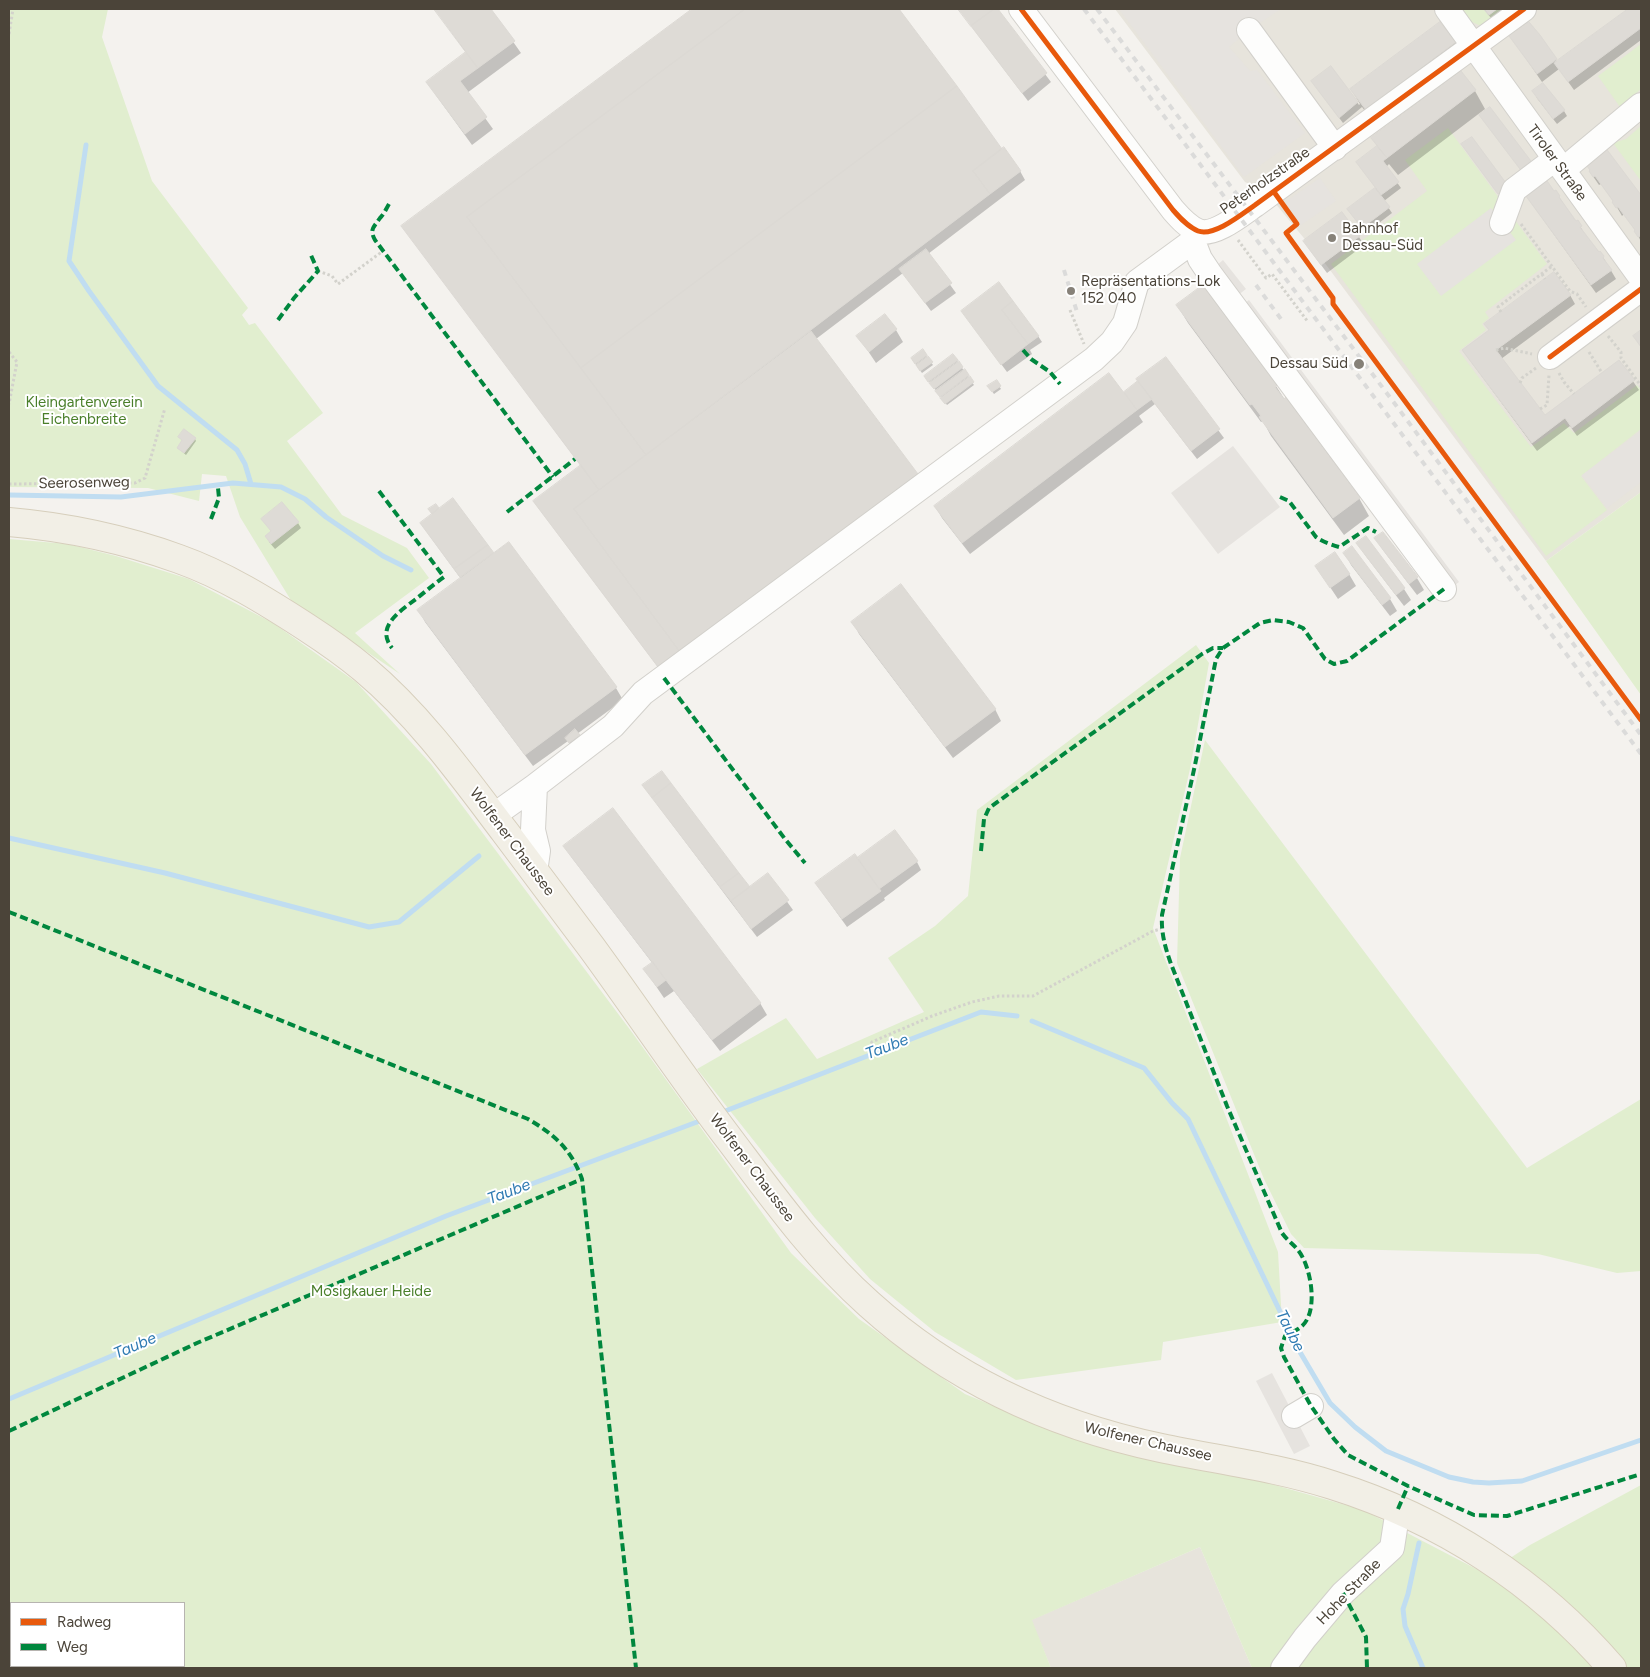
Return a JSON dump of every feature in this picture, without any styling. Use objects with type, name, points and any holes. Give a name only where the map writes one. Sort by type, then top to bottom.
[{"type":"main road","name":"Wolfener Chaussee","points":[[9,522],[89,533],[171,556],[234,584],[274,606],[347,656],[378,682],[432,738],[493,816],[590,945],[727,1136],[802,1233],[846,1282],[904,1333],[976,1381],[1044,1414],[1099,1433],[1160,1448],[1293,1474],[1338,1486],[1398,1509],[1454,1538],[1519,1581],[1567,1621],[1612,1668]]},
{"type":"street","points":[[1021,9],[1173,210],[1196,236],[1200,259],[1210,274],[1444,589]]},
{"type":"street","name":"Tiroler Straße","points":[[1447,9],[1641,278]]},
{"type":"street","name":"Peterholzstraße","points":[[1196,236],[1218,229],[1274,192],[1301,181],[1335,148],[1524,9]]},
{"type":"street","points":[[1249,30],[1335,148]]},
{"type":"street","points":[[1503,221],[1514,190],[1559,165],[1641,105]]},
{"type":"street","points":[[493,816],[612,726],[643,693],[1094,359],[1112,342],[1125,323],[1137,282],[1196,236]]},
{"type":"street","points":[[1550,357],[1641,289]]},
{"type":"street","points":[[535,786],[533,830],[538,851],[535,872]]},
{"type":"street","name":"Hohe Straße","points":[[1283,1668],[1305,1638],[1343,1593],[1392,1548],[1398,1509]]},
{"type":"path","points":[[9,34],[13,9]]},
{"type":"path","points":[[1274,192],[1297,224],[1286,232],[1333,298],[1333,304],[1641,720]]},
{"type":"path","points":[[1503,221],[1521,224],[1570,291],[1577,294],[1602,373]]},
{"type":"path","points":[[1226,224],[1266,278],[1272,274],[1308,322]]},
{"type":"path","points":[[318,271],[332,276],[338,284],[383,250]]},
{"type":"path","points":[[1501,312],[1498,307],[1552,266]]},
{"type":"path","points":[[1542,274],[1545,279]]},
{"type":"path","points":[[1070,310],[1075,326],[1088,352],[1094,359]]},
{"type":"path","points":[[1588,329],[1621,352],[1621,358],[1641,386]]},
{"type":"path","points":[[1496,350],[1504,348],[1550,357],[1564,382],[1574,394]]},
{"type":"path","points":[[9,404],[17,362],[10,352]]},
{"type":"path","points":[[1540,409],[1547,404],[1550,357]]},
{"type":"path","points":[[869,1048],[872,1042],[932,1016],[972,1002],[999,996],[1033,996],[1153,931],[1161,929]]},
{"type":"shaded area","points":[[1115,9],[1641,9],[1641,492],[1546,561],[1327,266],[1265,191],[1245,182]]},
{"type":"shaded area","points":[[1119,9],[1281,9],[1249,30],[1229,47],[1250,71],[1257,70],[1305,133],[1244,177]]},
{"type":"shaded area","points":[[1320,178],[1336,201],[1301,225],[1285,202]]},
{"type":"shaded area","points":[[1491,208],[1516,240],[1441,296],[1417,264]]},
{"type":"shaded area","points":[[1223,260],[1246,289],[1237,296],[1215,267]]},
{"type":"shaded area","points":[[1249,300],[1459,582],[1450,589],[1240,307]]},
{"type":"shaded area","points":[[1641,431],[1641,482],[1607,508],[1582,475]]},
{"type":"shaded area","points":[[1233,446],[1280,507],[1218,554],[1171,493]]},
{"type":"shaded area","points":[[1272,1373],[1310,1446],[1294,1454],[1256,1381]]},
{"type":"shaded area","points":[[1200,1547],[1252,1668],[1051,1668],[1031,1620]]},
{"type":"green space","name":"Kleingartenverein Eichenbreite","points":[[9,9],[108,9],[102,37],[152,181],[248,308],[242,315],[249,325],[255,323],[323,413],[287,441],[342,515],[407,548],[429,578],[355,633],[400,674],[292,602],[240,517],[226,476],[202,474],[199,501],[148,488],[9,487]]},
{"type":"green space","points":[[1462,9],[1502,9],[1481,26],[1472,22]]},
{"type":"green space","points":[[1641,44],[1641,89],[1620,107],[1598,76]]},
{"type":"green space","points":[[1641,126],[1641,181],[1613,143],[1626,139]]},
{"type":"green space","points":[[1448,128],[1547,264],[1485,312],[1489,318],[1482,324],[1486,330],[1459,351],[1531,447],[1564,423],[1574,433],[1637,385],[1641,390],[1641,429],[1581,476],[1607,510],[1546,556],[1331,264],[1427,191],[1405,160]]},
{"type":"green space","points":[[1641,492],[1641,695],[1546,561]]},
{"type":"green space","name":"Mosigkauer Heide","points":[[9,539],[68,544],[116,556],[189,579],[273,623],[356,682],[431,764],[631,1031],[791,1253],[859,1319],[965,1394],[1064,1435],[1157,1460],[1250,1478],[1363,1510],[1486,1574],[1530,1545],[1641,1485],[1641,1668],[1252,1668],[1200,1547],[1032,1620],[1051,1668],[9,1668]]},
{"type":"green space","points":[[1196,645],[1209,663],[1190,769],[1153,928],[1278,1252],[1282,1322],[1163,1342],[1161,1360],[1016,1380],[935,1332],[870,1279],[815,1218],[697,1069],[786,1018],[817,1059],[924,1012],[888,958],[935,926],[968,896],[977,810]]},
{"type":"green space","points":[[1205,740],[1527,1168],[1641,1099],[1641,1271],[1617,1273],[1538,1254],[1304,1248],[1291,1234],[1264,1179],[1177,963],[1180,858]]},
{"type":"building","points":[[434,9],[491,9],[515,41],[478,68]]},
{"type":"building","points":[[692,9],[745,9],[467,217],[646,455],[599,490],[401,226]]},
{"type":"building","points":[[745,9],[899,9],[957,86],[581,368],[467,217]]},
{"type":"building","points":[[958,9],[994,9],[971,26]]},
{"type":"building","points":[[994,9],[998,9],[1047,73],[1022,93],[971,26]]},
{"type":"building","points":[[1484,9],[1497,9],[1489,15]]},
{"type":"building","points":[[1628,9],[1641,9],[1641,28],[1568,82],[1554,63]]},
{"type":"building","points":[[1440,22],[1456,42],[1366,110],[1350,89]]},
{"type":"building","points":[[1529,22],[1557,59],[1537,74],[1509,36]]},
{"type":"building","points":[[466,52],[478,68],[460,81],[487,117],[465,134],[426,82]]},
{"type":"building","points":[[1331,66],[1358,102],[1339,118],[1311,81]]},
{"type":"building","points":[[1461,71],[1476,90],[1387,158],[1371,138]]},
{"type":"building","points":[[1543,83],[1565,110],[1553,119],[1532,91]]},
{"type":"building","points":[[957,86],[1002,149],[973,171],[990,194],[646,455],[581,368]]},
{"type":"building","points":[[1490,107],[1537,169],[1526,177],[1479,115]]},
{"type":"building","points":[[1472,137],[1509,187],[1498,194],[1461,144]]},
{"type":"building","points":[[1602,143],[1641,195],[1641,238],[1640,236],[1638,237],[1618,207],[1616,208],[1613,201],[1595,176],[1593,177],[1581,158]]},
{"type":"building","points":[[1377,146],[1387,158],[1383,161],[1399,182],[1381,195],[1356,162]]},
{"type":"building","points":[[1004,147],[1021,171],[990,194],[973,171]]},
{"type":"building","points":[[1541,172],[1554,191],[1556,190],[1576,221],[1578,220],[1582,226],[1580,227],[1604,256],[1603,258],[1612,270],[1591,285],[1520,188]]},
{"type":"building","points":[[1375,188],[1390,207],[1362,228],[1347,209]]},
{"type":"building","name":"Bahnhof Dessau-Süd","points":[[1342,212],[1360,236],[1321,265],[1303,241]]},
{"type":"building","points":[[926,249],[952,283],[925,303],[899,269]]},
{"type":"building","points":[[1554,272],[1571,295],[1496,350],[1545,415],[1619,360],[1635,380],[1572,428],[1565,418],[1532,443],[1462,350],[1489,330],[1484,324]]},
{"type":"building","points":[[999,282],[1013,301],[1002,310],[1028,344],[1001,365],[961,311]]},
{"type":"building","points":[[1203,285],[1277,385],[1275,387],[1284,399],[1286,397],[1360,498],[1333,518],[1259,417],[1261,416],[1252,404],[1250,405],[1176,305]]},
{"type":"building","points":[[1013,301],[1039,336],[1028,344],[1002,310]]},
{"type":"building","points":[[885,314],[897,329],[869,352],[856,336]]},
{"type":"building","points":[[1641,330],[1641,347],[1633,336]]},
{"type":"building","points":[[811,331],[918,474],[680,652],[574,509]]},
{"type":"building","points":[[923,349],[927,355],[915,364],[911,358]]},
{"type":"building","points":[[953,354],[958,360],[928,382],[924,376]]},
{"type":"building","points":[[928,356],[933,362],[920,371],[916,365]]},
{"type":"building","points":[[1166,357],[1220,429],[1191,451],[1136,379]]},
{"type":"building","points":[[959,361],[963,367],[934,389],[929,383]]},
{"type":"building","points":[[965,369],[969,375],[940,397],[935,391]]},
{"type":"building","points":[[1109,373],[1137,410],[962,543],[934,506]]},
{"type":"building","points":[[970,376],[974,382],[945,404],[940,398]]},
{"type":"building","points":[[997,380],[1001,386],[992,392],[987,386]]},
{"type":"building","points":[[1138,381],[1152,399],[1137,410],[1124,392]]},
{"type":"building","points":[[184,429],[196,438],[184,453],[177,448],[182,440],[178,437]]},
{"type":"building","points":[[581,465],[599,490],[574,509],[680,652],[658,667],[533,501]]},
{"type":"building","points":[[453,498],[488,545],[454,569],[420,523]]},
{"type":"building","points":[[282,502],[299,522],[271,544],[265,536],[271,531],[261,519]]},
{"type":"building","points":[[436,504],[439,508],[432,514],[428,509]]},
{"type":"building","points":[[1383,532],[1418,577],[1409,584],[1374,538]]},
{"type":"building","points":[[1366,536],[1405,588],[1396,595],[1356,543]]},
{"type":"building","points":[[509,542],[617,687],[525,755],[417,610]]},
{"type":"building","points":[[488,545],[494,553],[460,577],[454,569]]},
{"type":"building","points":[[1352,546],[1391,598],[1382,605],[1343,553]]},
{"type":"building","points":[[1335,552],[1350,574],[1330,588],[1315,566]]},
{"type":"building","points":[[901,584],[996,709],[945,747],[851,622]]},
{"type":"building","points":[[575,729],[580,735],[569,743],[565,738]]},
{"type":"building","points":[[662,771],[671,783],[652,798],[642,785]]},
{"type":"building","points":[[671,783],[739,873],[720,887],[652,798]]},
{"type":"building","points":[[613,808],[761,1003],[712,1040],[563,846]]},
{"type":"building","points":[[895,830],[918,861],[879,889],[857,858]]},
{"type":"building","points":[[855,854],[881,891],[842,919],[815,883]]},
{"type":"building","points":[[739,873],[750,887],[731,901],[720,887]]},
{"type":"building","points":[[768,873],[789,900],[751,929],[731,901]]},
{"type":"building","points":[[653,962],[666,980],[657,987],[643,969]]},
{"type":"waterway","points":[[86,145],[69,261],[158,386],[237,450],[245,464],[251,484]]},
{"type":"waterway","points":[[9,495],[121,497],[233,483],[281,487],[305,499],[326,517],[383,556],[411,570]]},
{"type":"waterway","points":[[9,838],[165,873],[369,927],[399,922],[479,856]]},
{"type":"waterway","name":"Taube","points":[[720,1113],[981,1012],[1017,1016]]},
{"type":"waterway","name":"Taube","points":[[1032,1021],[1144,1068],[1172,1103],[1188,1119],[1297,1347],[1330,1403],[1355,1427],[1386,1451],[1449,1477],[1489,1483],[1522,1481],[1641,1440]]},
{"type":"waterway","name":"Taube","points":[[9,1399],[446,1216],[705,1119]]},
{"type":"waterway","points":[[1419,1543],[1403,1609],[1405,1626],[1423,1668]]},
{"type":"railway","points":[[1084,9],[1641,754]]},
{"type":"railway","points":[[1097,9],[1395,404],[1641,735]]},
{"type":"railway","points":[[1064,270],[1077,312]]},
{"type":"railway","points":[[1256,285],[1284,323]]},
{"type":"marked path","points":[[389,204],[373,228],[372,233],[375,240],[553,477]]},
{"type":"marked path","points":[[278,320],[294,298],[318,271],[310,253]]},
{"type":"marked path","points":[[1023,350],[1031,359],[1050,372],[1060,384]]},
{"type":"marked path","points":[[507,512],[575,459]]},
{"type":"marked path","points":[[211,519],[219,498],[218,488]]},
{"type":"marked path","points":[[379,491],[444,577],[392,620],[386,633],[387,640],[392,648]]},
{"type":"marked path","points":[[1280,497],[1289,501],[1316,537],[1330,544],[1339,547],[1368,528],[1376,532]]},
{"type":"marked path","points":[[1444,589],[1347,661],[1334,664],[1325,659],[1303,628],[1289,622],[1273,620],[1260,623],[1223,648],[1216,659],[1162,915],[1164,940],[1171,964],[1227,1106],[1282,1233],[1303,1257],[1309,1277],[1312,1300],[1310,1310],[1302,1326],[1285,1336],[1281,1348],[1284,1357],[1311,1406],[1334,1439],[1348,1455],[1408,1486],[1474,1515],[1507,1516],[1641,1474]]},
{"type":"marked path","points":[[981,851],[984,819],[989,808],[1202,654],[1213,648],[1223,648]]},
{"type":"marked path","points":[[664,678],[805,863]]},
{"type":"marked path","points":[[9,912],[528,1119],[554,1137],[567,1151],[578,1168],[582,1179],[636,1668]]},
{"type":"marked path","points":[[9,1431],[197,1343],[582,1179]]},
{"type":"marked path","points":[[1398,1509],[1408,1486]]},
{"type":"marked path","points":[[1343,1593],[1366,1637],[1367,1668]]},
{"type":"cycle path","points":[[1021,9],[1173,210],[1191,227],[1205,232],[1220,228],[1243,214],[1524,9]]},
{"type":"cycle path","points":[[1274,192],[1297,224],[1286,233],[1333,298],[1333,304],[1641,720]]},
{"type":"cycle path","points":[[1550,357],[1641,289]]},
{"type":"place","name":"Bahnhof Dessau-Süd","points":[[1332,238]]},
{"type":"place","name":"Repräsentations-Lok 152 040","points":[[1071,291]]},
{"type":"place","name":"Dessau Süd","points":[[1359,364]]}]
